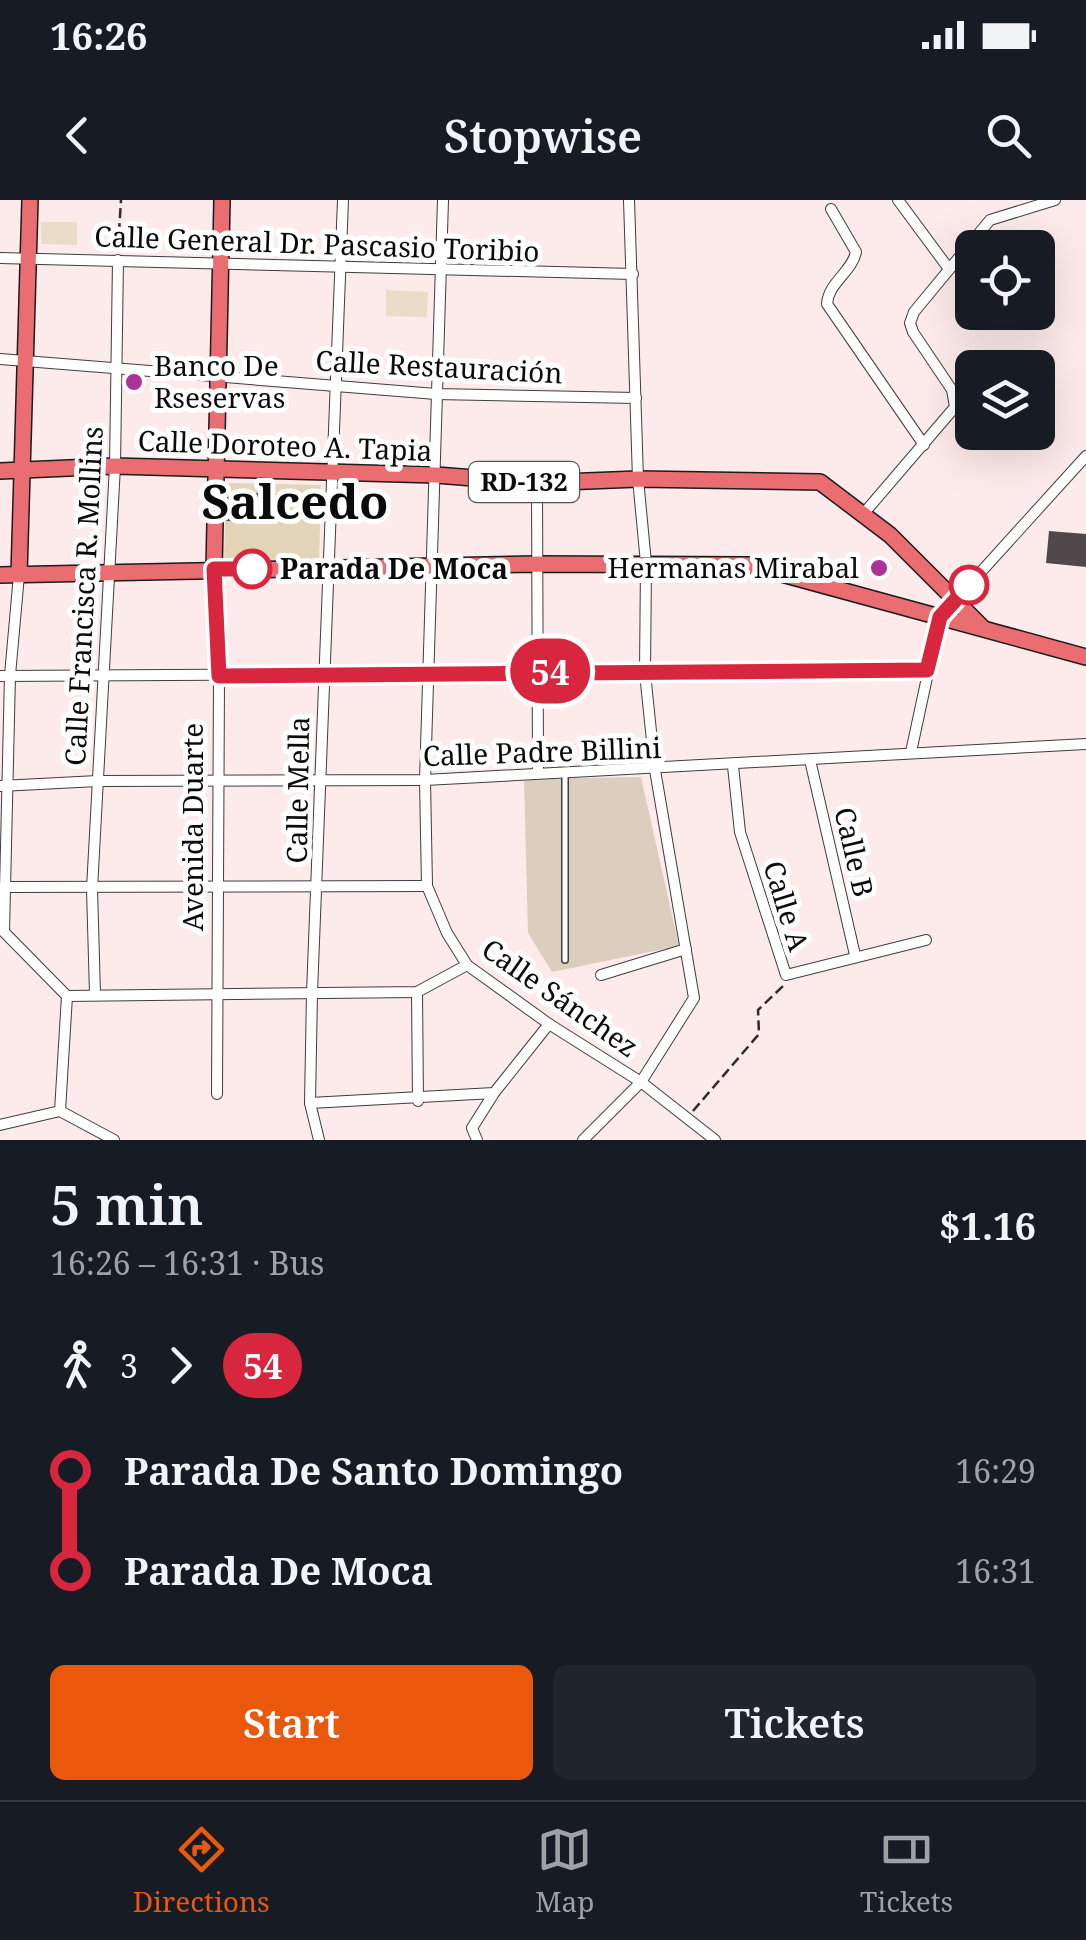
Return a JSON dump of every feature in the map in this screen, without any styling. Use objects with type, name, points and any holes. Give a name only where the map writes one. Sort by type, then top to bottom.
[{"type":"main road","points":[[18,575],[30,200]]},
{"type":"main road","name":"Avenida Duarte","points":[[214,569],[222,200]]},
{"type":"main road","name":"Calle Doroteo A. Tapia","points":[[0,472],[116,466],[436,475],[537,483],[638,479],[820,482],[864,512],[990,634]]},
{"type":"main road","name":"RD-132","points":[[0,575],[646,562],[749,564],[990,634],[1086,657]]},
{"type":"street","name":"Calle Mella","points":[[320,1140],[310,1103],[312,992],[343,200]]},
{"type":"street","name":"Calle Sánchez","points":[[443,200],[425,780],[427,886],[447,933],[467,964],[549,1024],[640,1082],[715,1140]]},
{"type":"street","points":[[583,1140],[640,1082],[692,1004],[654,770],[644,673],[646,562],[638,479],[629,200]]},
{"type":"street","points":[[898,200],[949,270]]},
{"type":"street","points":[[864,512],[953,412],[955,400],[910,323],[990,220],[1053,200]]},
{"type":"street","points":[[830,209],[856,252],[854,262],[827,295],[826,304],[924,445]]},
{"type":"street","name":"Calle General Dr. Pascasio Toribio","points":[[0,258],[633,274]]},
{"type":"street","name":"Calle Francisca R. Mollins","points":[[95,994],[92,889],[116,466],[118,260]]},
{"type":"street","name":"Calle Restauración","points":[[0,358],[117,371],[436,394],[636,398]]},
{"type":"street","points":[[912,752],[940,617],[1081,468],[1086,456]]},
{"type":"street","points":[[537,483],[538,770]]},
{"type":"street","name":"Avenida Duarte","points":[[214,569],[219,676],[217,1094]]},
{"type":"street","points":[[18,575],[5,675],[4,932],[67,996],[60,1111]]},
{"type":"street","points":[[5,675],[927,670]]},
{"type":"street","name":"Calle Padre Billini","points":[[4,786],[98,781],[425,780],[538,770],[654,770],[1086,744]]},
{"type":"street","name":"Calle B","points":[[810,760],[855,955]]},
{"type":"street","name":"Calle A","points":[[733,766],[740,832],[786,975],[926,940]]},
{"type":"street","points":[[4,887],[318,890],[427,886]]},
{"type":"street","points":[[600,975],[686,949]]},
{"type":"street","points":[[67,996],[417,992],[467,964]]},
{"type":"street","points":[[417,992],[418,1101]]},
{"type":"street","points":[[477,1140],[472,1128],[549,1024]]},
{"type":"street","points":[[310,1103],[418,1101],[494,1094]]},
{"type":"street","points":[[0,1125],[60,1111],[92,1124],[114,1140]]},
{"type":"lane","points":[[565,770],[565,960]]},
{"type":"path","points":[[118,260],[121,200]]},
{"type":"path","points":[[686,1118],[759,1034],[758,1010],[780,991],[786,975]]},
{"type":"shaded area","points":[[41,222],[77,222],[77,245],[41,244]]},
{"type":"shaded area","points":[[386,290],[428,292],[427,317],[386,316]]},
{"type":"shaded area","points":[[226,483],[321,485],[319,565],[224,563],[225,521],[276,522],[277,494],[226,492]]},
{"type":"shaded area","points":[[641,777],[679,946],[552,972],[528,933],[524,779]]},
{"type":"building","points":[[227,492],[277,494],[276,523],[226,521]]},
{"type":"building","points":[[1049,531],[1086,534],[1086,567],[1046,563]]},
{"type":"bus line","name":"54","points":[[252,569],[214,569],[219,676],[535,670],[927,670],[940,617],[969,585]]},
{"type":"place","name":"Banco De Rseservas","points":[[134,382]]},
{"type":"place","name":"Hermanas Mirabal","points":[[879,568]]},
{"type":"place","name":"Parada De Moca","points":[[252,569]]},
{"type":"district","name":"Salcedo","points":[[295,502]]}]
